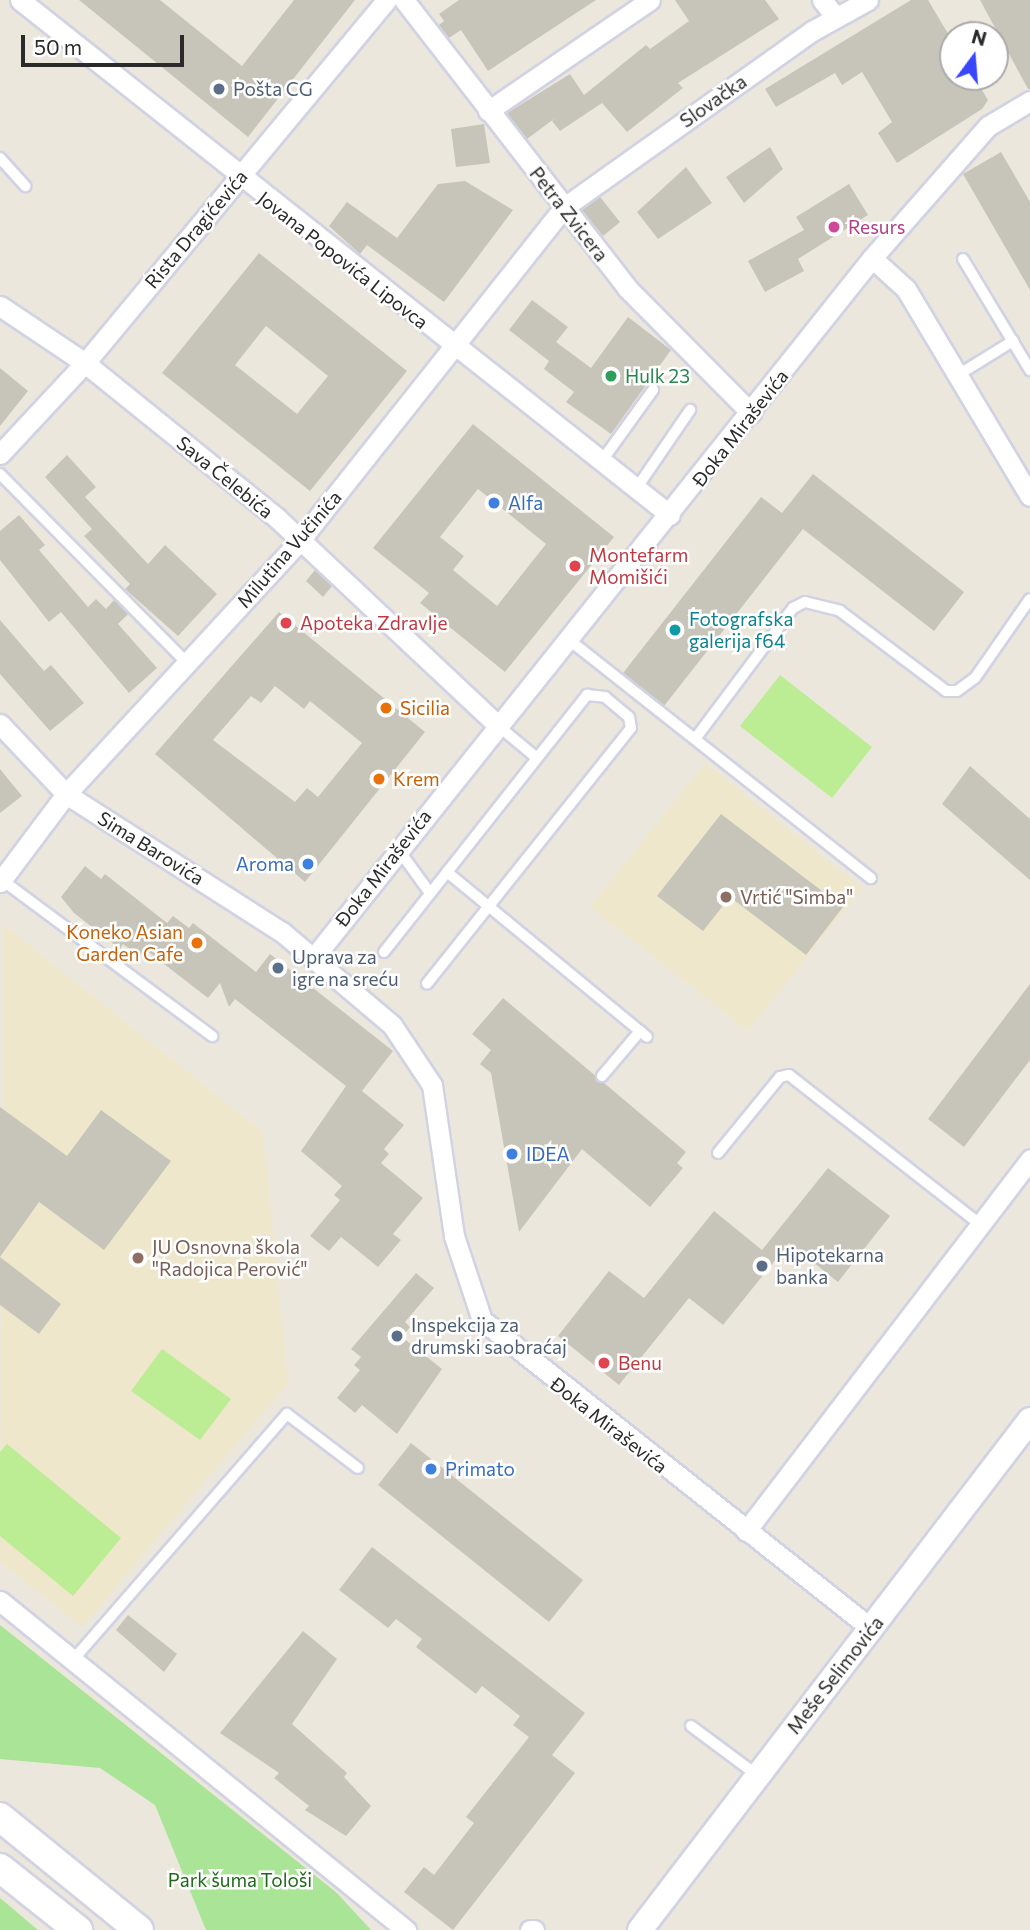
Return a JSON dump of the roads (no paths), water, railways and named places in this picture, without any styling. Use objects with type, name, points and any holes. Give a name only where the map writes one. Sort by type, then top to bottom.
[{"type":"main road","points":[[0,1817],[139,1930]]},
{"type":"main road","points":[[0,1868],[78,1930]]},
{"type":"street","name":"Jovana Popovića Lipovca","points":[[20,0],[238,178],[670,515]]},
{"type":"street","name":"Rista Dragićevića","points":[[0,454],[85,363],[386,0]]},
{"type":"street","name":"Petra Zvicera","points":[[404,0],[627,288],[751,414]]},
{"type":"street","points":[[488,111],[650,0]]},
{"type":"street","points":[[822,0],[835,16]]},
{"type":"street","name":"Slovačka","points":[[563,208],[835,16],[868,0]]},
{"type":"street","name":"Đoka Miraševića","points":[[871,1628],[482,1320],[454,1236],[432,1084],[392,1026],[315,956],[496,724],[670,515],[872,258],[988,126],[1030,101]]},
{"type":"street","name":"Milutina Vučinića","points":[[1,881],[66,794],[301,539],[563,208]]},
{"type":"street","points":[[872,258],[906,289],[1030,496]]},
{"type":"street","name":"Sava Čelebića","points":[[0,306],[85,363],[301,539],[496,724]]},
{"type":"street","name":"Sima Barovića","points":[[0,724],[66,794],[315,956]]},
{"type":"street","points":[[746,1531],[1030,1159]]},
{"type":"street","name":"Meše Selimovića","points":[[640,1930],[1030,1420]]},
{"type":"street","points":[[0,1601],[406,1930]]},
{"type":"lane","points":[[0,158],[25,186]]},
{"type":"lane","points":[[963,259],[1030,370]]},
{"type":"lane","points":[[958,375],[1013,341]]},
{"type":"lane","points":[[601,462],[653,390]]},
{"type":"lane","points":[[636,489],[690,411]]},
{"type":"lane","points":[[0,474],[187,663]]},
{"type":"lane","points":[[695,739],[793,608],[805,602],[839,611],[946,691],[957,691],[975,678],[1030,599]]},
{"type":"lane","points":[[567,638],[871,878]]},
{"type":"lane","points":[[384,952],[591,692],[631,722],[489,908],[427,984]]},
{"type":"lane","points":[[496,724],[537,758]]},
{"type":"lane","points":[[398,849],[430,893]]},
{"type":"lane","points":[[447,872],[644,1034],[602,1076]]},
{"type":"lane","name":"Milutina Vučinića","points":[[1,881],[212,1036]]},
{"type":"lane","points":[[718,1153],[780,1077],[789,1075],[980,1224]]},
{"type":"lane","points":[[73,1660],[287,1414],[358,1468]]},
{"type":"lane","points":[[691,1726],[757,1775]]},
{"type":"place","name":"Pošta CG","points":[[219,89]]},
{"type":"place","name":"Resurs","points":[[834,227]]},
{"type":"place","name":"Hulk 23","points":[[611,376]]},
{"type":"place","name":"Alfa","points":[[494,503]]},
{"type":"place","name":"Montefarm Momišići","points":[[575,566]]},
{"type":"place","name":"Apoteka Zdravlje","points":[[286,623]]},
{"type":"place","name":"Fotografska galerija f64","points":[[675,630]]},
{"type":"place","name":"Sicilia","points":[[386,708]]},
{"type":"place","name":"Krem","points":[[379,779]]},
{"type":"place","name":"Aroma","points":[[308,864]]},
{"type":"place","name":"Vrtić \"Simba\"","points":[[726,897]]},
{"type":"place","name":"Koneko Asian Garden Cafe","points":[[197,943]]},
{"type":"place","name":"Uprava za igre na sreću","points":[[278,968]]},
{"type":"place","name":"IDEA","points":[[512,1154]]},
{"type":"place","name":"JU Osnovna škola \"Radojica Perović\"","points":[[138,1258]]},
{"type":"place","name":"Hipotekarna banka","points":[[762,1266]]},
{"type":"place","name":"Inspekcija za drumski saobraćaj","points":[[397,1336]]},
{"type":"place","name":"Benu","points":[[604,1363]]},
{"type":"place","name":"Primato","points":[[431,1469]]},
{"type":"park label","name":"Park šuma Tološi","points":[[240,1880]]}]
